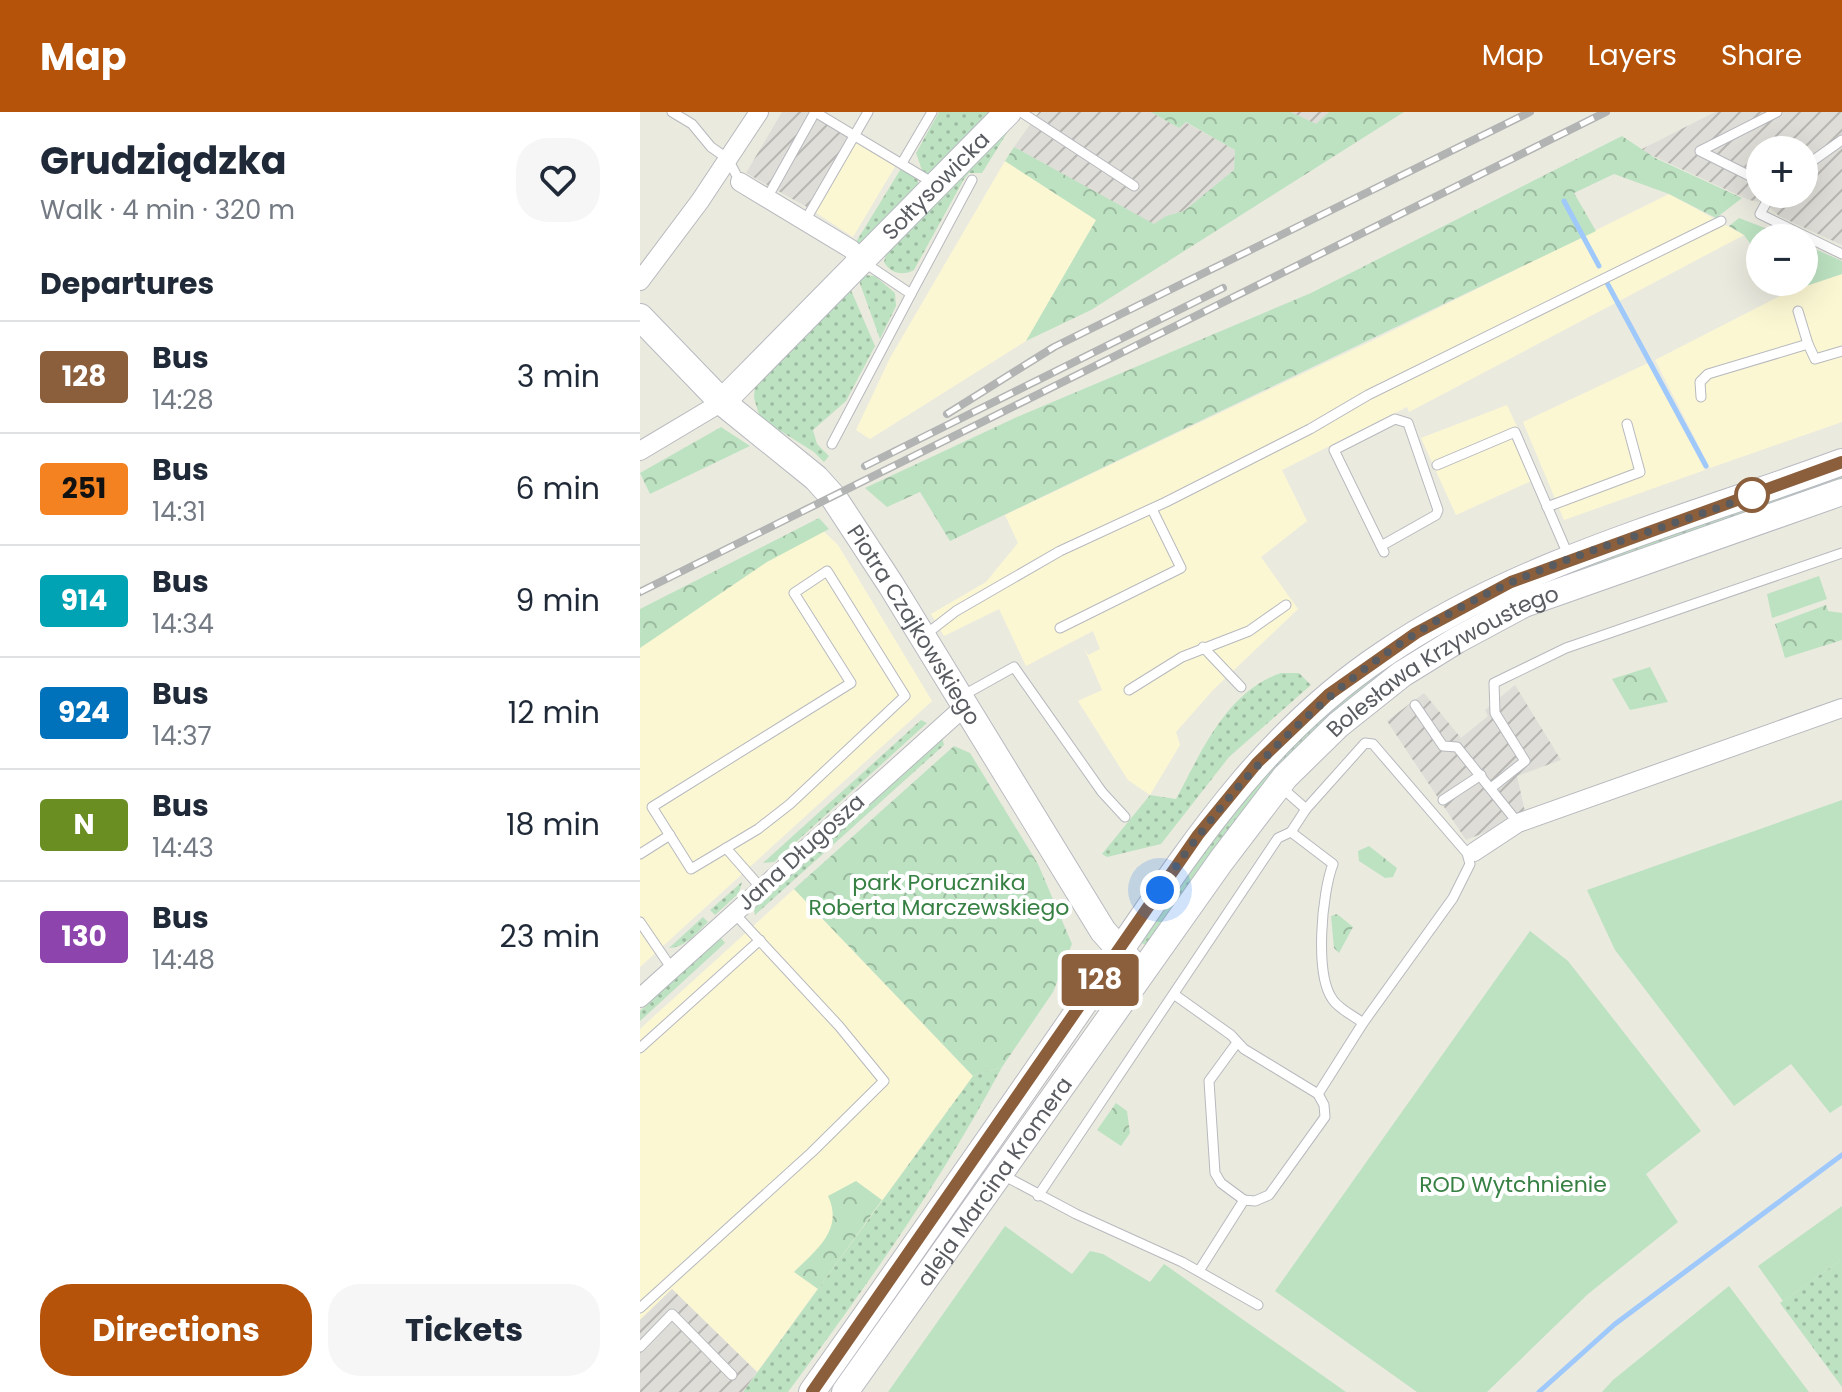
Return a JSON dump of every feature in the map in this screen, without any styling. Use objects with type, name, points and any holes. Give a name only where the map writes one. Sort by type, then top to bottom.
[{"type":"main road","name":"Sołtysowicka","points":[[722,402],[1008,112]]},
{"type":"main road","name":"Piotra Czajkowskiego","points":[[640,317],[722,402],[816,478],[834,498],[1118,951],[1141,970]]},
{"type":"main road","name":"Bolesława Krzywoustego","points":[[1118,951],[1226,797],[1328,695],[1416,633],[1511,582],[1842,462]]},
{"type":"main road","name":"Bolesława Krzywoustego","points":[[1141,970],[1279,786],[1338,725],[1402,674],[1524,604],[1842,492]]},
{"type":"main road","name":"aleja Marcina Kromera","points":[[812,1392],[1118,951]]},
{"type":"main road","name":"aleja Marcina Kromera","points":[[845,1392],[1141,970]]},
{"type":"street","points":[[640,281],[759,112]]},
{"type":"street","name":"Sołtysowicka","points":[[740,182],[851,249],[862,261]]},
{"type":"street","points":[[640,451],[722,402]]},
{"type":"street","name":"Jana Długosza","points":[[640,998],[962,702]]},
{"type":"street","points":[[1470,852],[1518,823],[1842,708]]},
{"type":"lane","points":[[672,112],[692,124],[711,147],[728,159],[740,182]]},
{"type":"lane","points":[[767,198],[815,112],[938,186]]},
{"type":"lane","points":[[805,221],[868,112]]},
{"type":"lane","points":[[902,163],[932,112]]},
{"type":"lane","points":[[1021,112],[1134,186]]},
{"type":"lane","points":[[1746,174],[1700,151],[1777,112]]},
{"type":"lane","points":[[1818,157],[1842,140]]},
{"type":"lane","points":[[832,444],[972,180]]},
{"type":"lane","points":[[1763,208],[1760,214],[1842,254]]},
{"type":"lane","points":[[922,637],[956,611],[1060,551],[1152,509],[1310,429],[1368,395],[1721,221]]},
{"type":"lane","points":[[862,261],[911,294]]},
{"type":"lane","points":[[1798,311],[1815,359],[1842,351]]},
{"type":"lane","points":[[1701,397],[1700,382],[1708,374],[1808,344]]},
{"type":"lane","points":[[1395,419],[1408,423],[1438,510],[1436,515],[1382,549],[1334,450],[1395,419]]},
{"type":"lane","points":[[1547,507],[1640,472],[1627,424]]},
{"type":"lane","points":[[1437,465],[1515,432],[1570,560]]},
{"type":"lane","points":[[1060,628],[1181,568],[1152,509]]},
{"type":"lane","points":[[1491,788],[1521,768],[1525,761],[1495,713],[1494,683],[1566,648],[1842,553]]},
{"type":"lane","points":[[827,571],[905,696],[790,804],[691,869],[670,835],[652,807],[851,683],[794,593],[827,571]]},
{"type":"lane","points":[[1129,690],[1203,647],[1249,631],[1286,605]]},
{"type":"lane","points":[[1203,647],[1241,687]]},
{"type":"lane","points":[[962,702],[1014,667],[1102,792],[1125,817]]},
{"type":"lane","points":[[1415,705],[1443,746],[1457,747],[1518,823]]},
{"type":"lane","points":[[1038,1196],[1278,838],[1291,832],[1306,809],[1365,743],[1373,744],[1470,852],[1470,864],[1453,898],[1363,1023],[1318,1094]]},
{"type":"lane","points":[[1443,800],[1481,775]]},
{"type":"lane","points":[[1279,786],[1306,809]]},
{"type":"lane","points":[[1291,832],[1333,864],[1324,886],[1321,921],[1326,983],[1333,1000],[1363,1023]]},
{"type":"lane","points":[[640,854],[670,835]]},
{"type":"lane","points":[[726,848],[761,888]]},
{"type":"lane","points":[[640,1308],[812,1152],[884,1081],[734,913]]},
{"type":"lane","points":[[640,922],[672,969]]},
{"type":"lane","points":[[640,1048],[760,940]]},
{"type":"lane","points":[[1175,995],[1231,1035],[1236,1044],[1318,1094],[1324,1105],[1325,1117],[1269,1195],[1255,1201],[1244,1200],[1221,1183],[1215,1173],[1209,1081],[1236,1044]]},
{"type":"lane","points":[[998,1172],[1038,1196],[1199,1271],[1258,1305]]},
{"type":"lane","points":[[1199,1271],[1244,1200]]},
{"type":"lane","points":[[640,1347],[672,1314],[732,1375]]},
{"type":"shaded area","points":[[782,112],[821,112],[827,123],[848,137],[807,207],[746,173]]},
{"type":"shaded area","points":[[1039,112],[1151,112],[1179,128],[1185,122],[1235,150],[1234,170],[1184,211],[1166,216],[1154,225],[1014,147]]},
{"type":"shaded area","points":[[1291,112],[1329,112],[1316,125]]},
{"type":"shaded area","points":[[1715,112],[1842,112],[1842,245],[1818,234],[1818,224],[1796,224],[1770,208],[1818,208],[1818,136],[1746,136],[1746,199],[1640,150]]},
{"type":"shaded area","points":[[848,137],[896,165],[853,237],[807,207]]},
{"type":"shaded area","points":[[1005,161],[1097,220],[1026,341],[870,439],[856,430],[890,358]]},
{"type":"shaded area","points":[[1669,194],[1744,235],[1409,412],[1407,407],[1282,470],[1307,521],[1261,557],[1298,609],[1213,690],[1176,732],[1180,745],[1150,795],[1128,780],[1078,701],[1102,690],[1084,648],[1088,655],[1100,649],[1093,631],[1026,666],[999,609],[944,636],[931,614],[986,582],[1018,543],[1005,515],[1378,338]]},
{"type":"shaded area","points":[[1842,274],[1842,422],[1710,468],[1655,360],[1780,296],[1818,296],[1818,282]]},
{"type":"shaded area","points":[[1648,363],[1705,470],[1564,520],[1523,422]]},
{"type":"shaded area","points":[[1507,405],[1540,477],[1456,515],[1421,438]]},
{"type":"shaded area","points":[[815,523],[838,545],[932,701],[640,967],[640,614]]},
{"type":"shaded area","points":[[1515,685],[1561,760],[1517,776],[1526,816],[1466,840],[1387,721],[1424,693],[1461,738],[1488,716],[1485,710]]},
{"type":"shaded area","points":[[794,889],[973,1076],[757,1372],[672,1289],[640,1320],[640,1029]]},
{"type":"shaded area","points":[[672,1289],[757,1372],[743,1392],[640,1392],[640,1320]]},
{"type":"green space","points":[[939,112],[997,112],[930,174],[923,173],[916,153]]},
{"type":"green space","points":[[1151,112],[1291,112],[1316,124],[1329,112],[1404,112],[1091,310],[1026,341],[1096,220],[1005,161],[1014,147],[1154,224],[1166,216],[1184,211],[1234,170],[1235,150],[1186,122],[1179,128]]},
{"type":"green space","points":[[1015,120],[982,173],[969,173],[964,179],[914,270],[902,273],[890,269],[884,262],[887,250]]},
{"type":"green space","points":[[1622,136],[1655,158],[1742,198],[1716,218],[1669,194],[1614,174],[1574,193],[1596,231],[950,541],[920,492],[887,507],[865,488],[1017,417],[1311,293]]},
{"type":"green space","points":[[902,167],[917,178],[920,189],[867,246],[853,247]]},
{"type":"green space","points":[[1739,218],[1755,224],[1746,224],[1746,238],[1729,226]]},
{"type":"green space","points":[[1818,250],[1842,261],[1842,274],[1818,282]]},
{"type":"green space","points":[[875,276],[895,293],[896,306],[880,339],[858,278]]},
{"type":"green space","points":[[850,288],[875,346],[846,401],[813,430],[817,444],[829,456],[824,462],[814,452],[760,418],[754,398],[755,384]]},
{"type":"green space","points":[[721,427],[750,446],[650,494],[640,473]]},
{"type":"green space","points":[[1842,473],[1842,484],[1404,664],[1147,946],[1140,942],[1150,922],[1277,756],[1374,672],[1514,591]]},
{"type":"green space","points":[[819,518],[829,529],[767,562],[640,648],[640,609]]},
{"type":"green space","points":[[1819,576],[1827,599],[1772,618],[1767,594]]},
{"type":"green space","points":[[1826,605],[1828,611],[1842,613],[1842,640],[1785,658],[1775,624]]},
{"type":"green space","points":[[1650,667],[1668,702],[1630,710],[1612,679]]},
{"type":"green space","points":[[1281,673],[1299,673],[1311,685],[1229,757],[1161,844],[1107,857],[1102,854],[1150,795],[1176,799],[1206,743],[1230,709],[1262,682]]},
{"type":"green space","points":[[921,720],[927,723],[774,862],[763,863]]},
{"type":"green space","points":[[942,737],[944,745],[755,915],[754,909]]},
{"type":"green space","name":"park Porucznika Roberta Marczewskiego","points":[[954,746],[970,753],[1038,864],[1072,944],[1053,992],[1002,1067],[973,1076],[794,889]]},
{"type":"green space","points":[[1842,800],[1842,1105],[1830,1113],[1791,1064],[1734,1106],[1615,950],[1587,890]]},
{"type":"green space","points":[[1369,846],[1397,868],[1393,877],[1385,878],[1359,861],[1358,851]]},
{"type":"green space","points":[[742,882],[739,893],[715,915],[710,910]]},
{"type":"green space","points":[[1337,914],[1353,927],[1339,953],[1334,948],[1331,916]]},
{"type":"green space","points":[[703,917],[708,922],[695,935],[685,943],[669,948]]},
{"type":"green space","name":"ROD Wytchnienie","points":[[1530,931],[1568,961],[1701,1131],[1646,1174],[1678,1222],[1588,1294],[1487,1392],[1417,1392],[1275,1291]]},
{"type":"green space","points":[[721,938],[725,943],[640,1021],[640,1011]]},
{"type":"green space","points":[[1002,1067],[928,1193],[788,1392],[743,1392],[973,1076]]},
{"type":"green space","points":[[1116,1103],[1127,1111],[1130,1133],[1121,1146],[1097,1130]]},
{"type":"green space","points":[[856,1181],[882,1200],[818,1289],[794,1272],[819,1247],[830,1229],[833,1219],[828,1196]]},
{"type":"green space","points":[[1842,1206],[1842,1259],[1783,1301],[1758,1266]]},
{"type":"green space","points":[[1005,1226],[1072,1274],[1090,1251],[1103,1254],[1150,1282],[1164,1264],[1346,1392],[888,1392]]},
{"type":"green space","points":[[1842,1259],[1842,1387],[1780,1303]]},
{"type":"green space","points":[[1729,1286],[1809,1392],[1602,1392],[1613,1380]]},
{"type":"waterway","points":[[1564,201],[1599,266]]},
{"type":"waterway","points":[[1606,281],[1706,466]]},
{"type":"waterway","points":[[1539,1392],[1615,1324],[1842,1155]]},
{"type":"railway","points":[[947,414],[1054,347],[1530,112]]},
{"type":"railway","points":[[640,592],[1606,112]]},
{"type":"railway","points":[[865,466],[1223,288]]},
{"type":"bus line","name":"128","points":[[812,1392],[1226,797],[1328,695],[1416,633],[1511,582],[1842,462]]},
{"type":"route","points":[[1160,890],[1226,797],[1257,763],[1328,695],[1381,655],[1511,582],[1752,495]]}]
